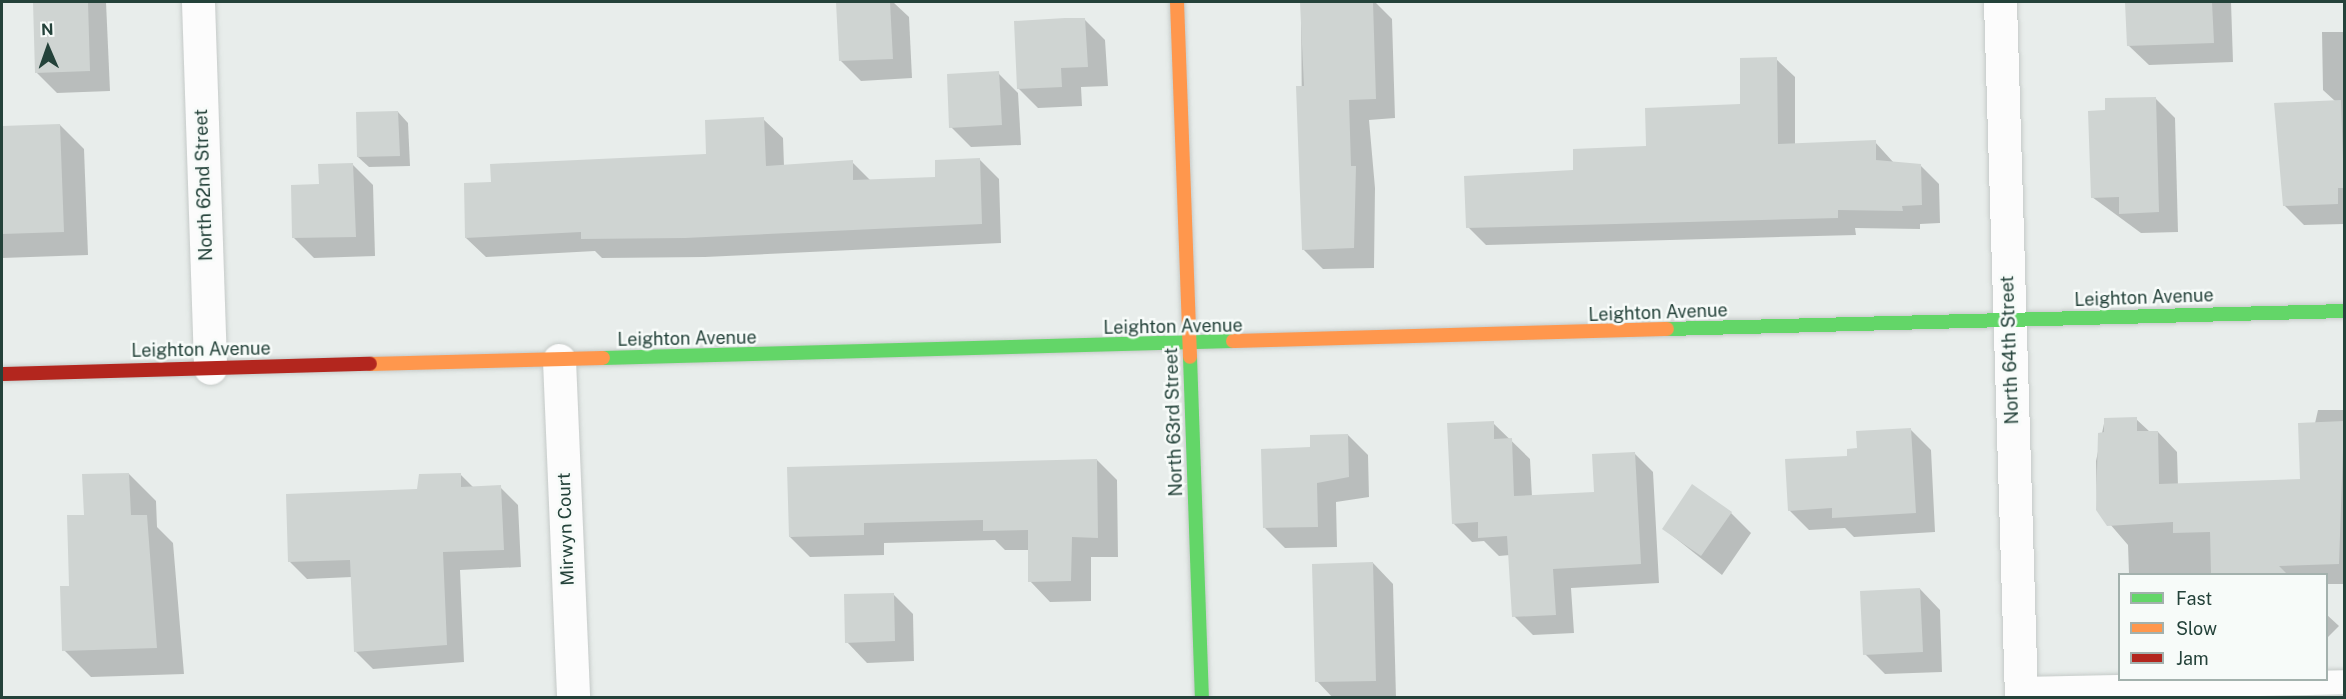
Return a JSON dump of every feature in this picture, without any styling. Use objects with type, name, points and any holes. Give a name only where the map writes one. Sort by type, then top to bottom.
[{"type":"street","name":"North 62nd Street","points":[[198,2],[210,368]]},
{"type":"street","name":"North 63rd Street","points":[[1177,2],[1202,698]]},
{"type":"street","name":"North 64th Street","points":[[2000,2],[2021,693]]},
{"type":"street","name":"Leighton Avenue","points":[[2,374],[1190,345],[2344,311]]},
{"type":"street","name":"Mirwyn Court","points":[[559,360],[573,698]]},
{"type":"lane","points":[[2021,693],[2344,682]]},
{"type":"building","points":[[33,2],[88,2],[90,71],[35,73]]},
{"type":"building","points":[[836,2],[890,2],[893,59],[839,61]]},
{"type":"building","points":[[1300,2],[1373,2],[1376,99],[1349,100],[1351,166],[1356,166],[1354,248],[1302,250],[1296,86],[1304,86]]},
{"type":"building","points":[[2125,2],[2212,2],[2214,43],[2127,46]]},
{"type":"building","points":[[1085,18],[1088,67],[1061,68],[1062,87],[1017,89],[1014,21]]},
{"type":"building","points":[[1777,57],[1778,144],[1876,140],[1876,160],[1921,164],[1922,205],[1902,206],[1903,211],[1838,210],[1838,218],[1466,228],[1464,176],[1573,170],[1573,149],[1646,146],[1645,108],[1740,104],[1740,58]]},
{"type":"building","points":[[999,71],[1002,125],[949,128],[947,74]]},
{"type":"building","points":[[2156,97],[2159,212],[2119,214],[2119,197],[2091,198],[2088,111],[2105,110],[2105,98]]},
{"type":"building","points":[[2341,100],[2344,188],[2338,188],[2338,204],[2283,206],[2274,103]]},
{"type":"building","points":[[398,111],[400,156],[357,157],[356,112]]},
{"type":"building","points":[[764,117],[766,166],[853,160],[853,180],[935,177],[935,160],[980,158],[982,224],[685,238],[581,239],[581,232],[465,238],[464,183],[491,182],[490,164],[706,154],[705,120]]},
{"type":"building","points":[[60,124],[64,232],[2,234],[2,126]]},
{"type":"building","points":[[353,163],[356,237],[292,238],[291,185],[319,184],[318,164]]},
{"type":"building","points":[[2137,417],[2137,431],[2158,431],[2159,484],[2300,479],[2298,423],[2344,421],[2339,564],[2279,566],[2286,573],[2211,573],[2210,532],[2173,533],[2173,522],[2107,526],[2096,510],[2098,433],[2104,432],[2104,418]]},
{"type":"building","points":[[1494,421],[1494,439],[1512,438],[1514,496],[1594,492],[1592,454],[1635,452],[1641,564],[1553,569],[1556,615],[1512,617],[1507,536],[1478,538],[1478,522],[1452,524],[1447,423]]},
{"type":"building","points":[[1911,428],[1916,513],[1832,518],[1832,508],[1788,511],[1785,459],[1847,456],[1847,449],[1857,448],[1856,431]]},
{"type":"building","points":[[1348,434],[1349,477],[1317,483],[1318,527],[1263,528],[1261,449],[1310,447],[1310,435]]},
{"type":"building","points":[[1097,459],[1098,538],[1072,537],[1071,581],[1028,582],[1028,530],[983,531],[983,520],[864,523],[864,535],[789,537],[787,467]]},
{"type":"building","points":[[129,473],[131,515],[147,515],[157,648],[62,651],[60,586],[69,586],[67,515],[84,515],[82,474]]},
{"type":"building","points":[[461,473],[461,487],[501,485],[504,550],[443,552],[447,645],[354,652],[350,560],[288,562],[286,494],[417,489],[419,474]]},
{"type":"building","points":[[1692,484],[1732,512],[1701,556],[1662,529]]},
{"type":"building","points":[[1373,562],[1376,681],[1315,682],[1312,564]]},
{"type":"building","points":[[1920,588],[1923,652],[1863,655],[1860,591]]},
{"type":"building","points":[[894,593],[895,641],[845,643],[844,594]]},
{"type":"traffic: fast","points":[[1667,329],[2344,311]]},
{"type":"traffic: fast","points":[[603,358],[1233,341]]},
{"type":"traffic: fast","points":[[1190,357],[1202,698]]},
{"type":"traffic: slow","points":[[1177,2],[1190,357]]},
{"type":"traffic: slow","points":[[1233,341],[1667,329]]},
{"type":"traffic: slow","points":[[370,364],[603,358]]},
{"type":"traffic: jam","points":[[2,374],[370,364]]}]
